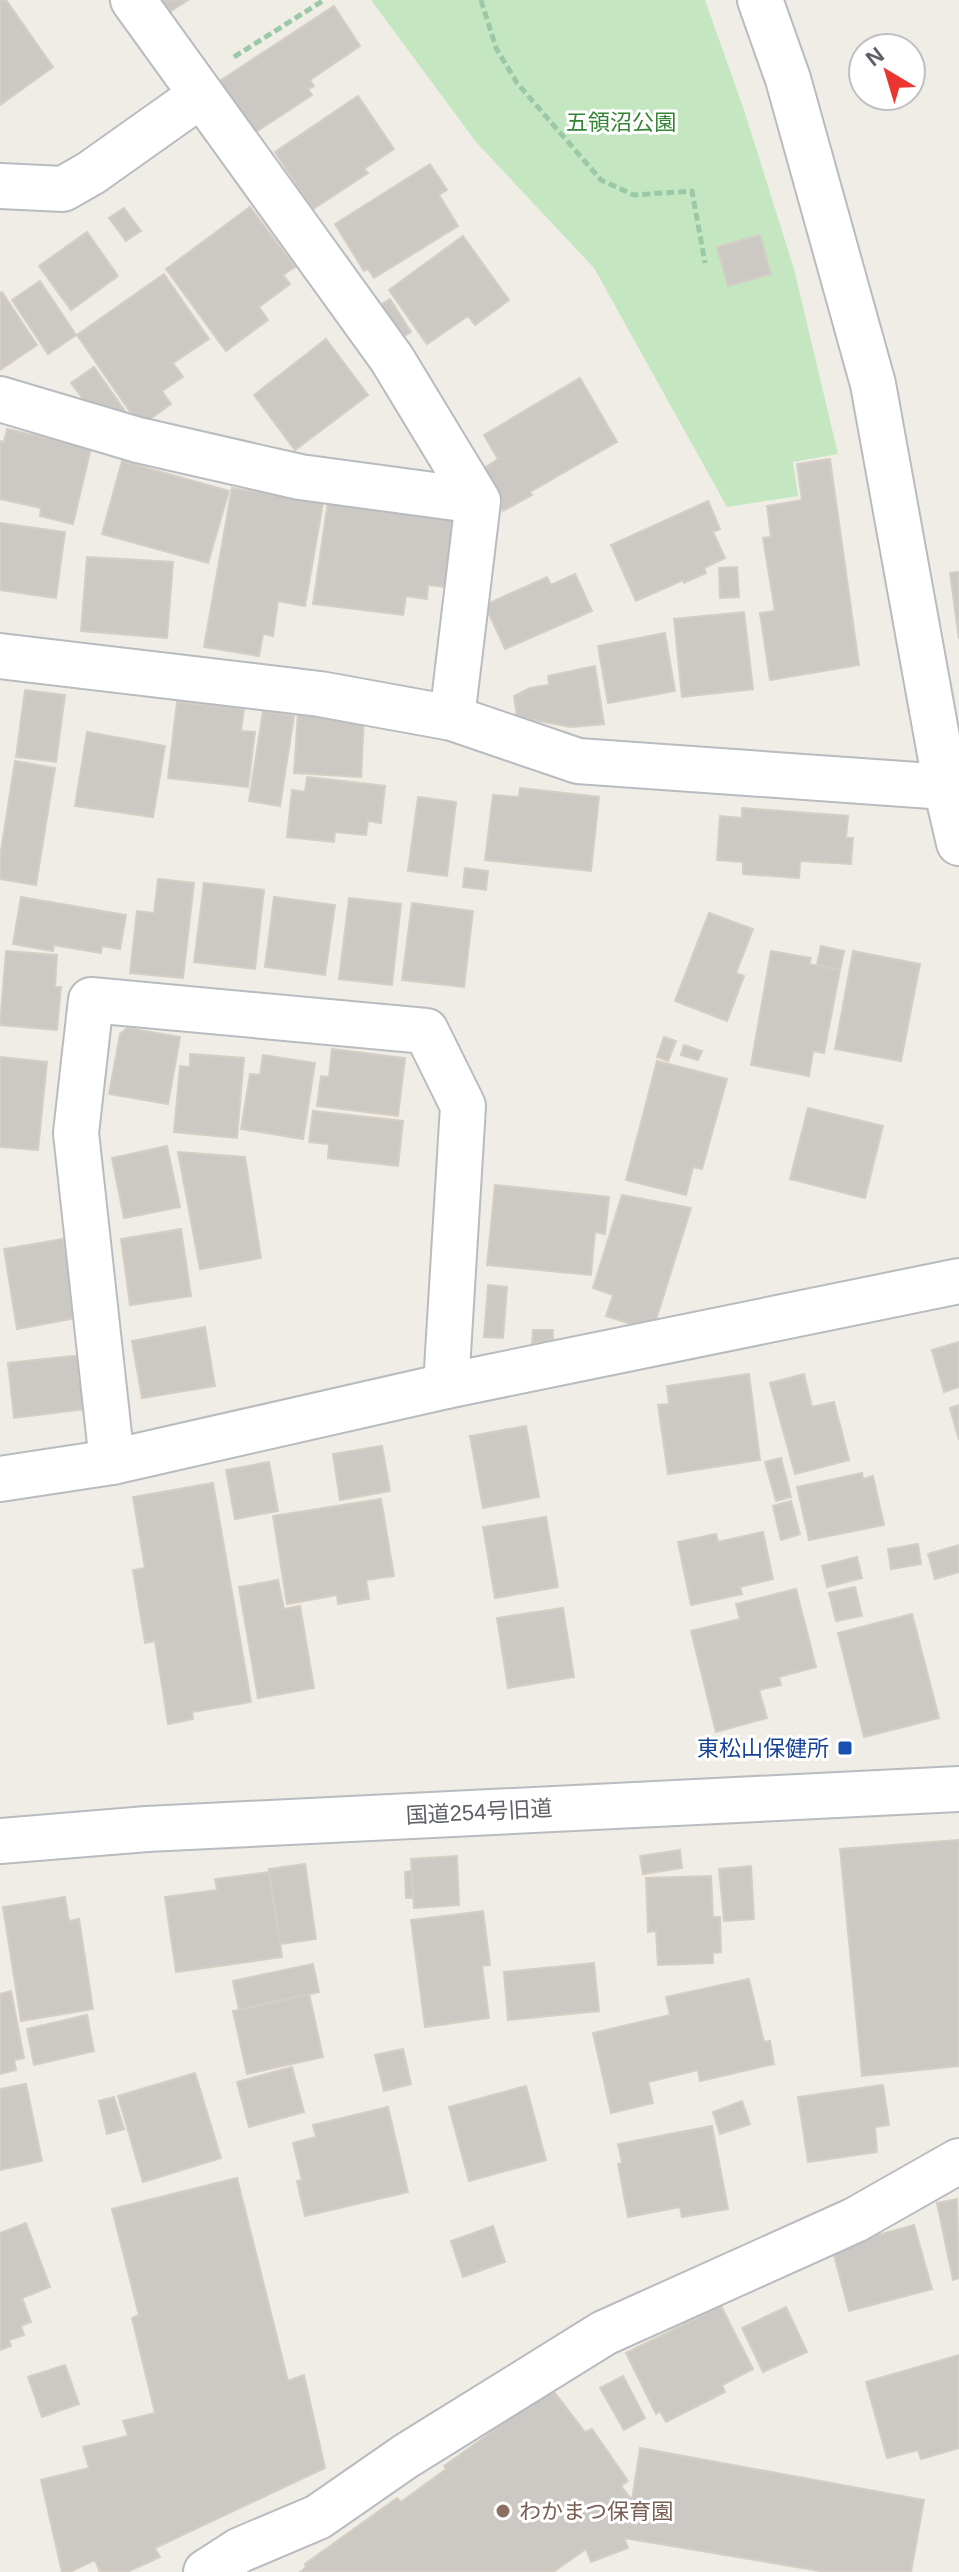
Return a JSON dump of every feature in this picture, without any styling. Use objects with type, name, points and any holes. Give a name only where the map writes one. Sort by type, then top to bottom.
[{"type":"street","points":[[133,0],[392,359],[478,501],[452,718]]},
{"type":"street","points":[[760,0],[788,79],[873,384],[952,789],[959,843]]},
{"type":"street","points":[[0,186],[63,189],[91,173],[197,89]]},
{"type":"street","points":[[0,399],[138,440],[300,477],[478,501]]},
{"type":"street","points":[[0,656],[320,694],[452,718],[578,761],[952,789]]},
{"type":"street","points":[[112,1462],[76,1133],[91,1000],[426,1031],[463,1106],[446,1386]]},
{"type":"street","points":[[0,1479],[112,1462],[446,1386],[959,1281]]},
{"type":"street","name":"国道254号旧道","points":[[0,1841],[147,1829],[959,1789]]},
{"type":"street","points":[[206,2572],[240,2550],[318,2517],[406,2456],[604,2333],[855,2220],[959,2161]]},
{"type":"path","points":[[197,89],[324,0]]},
{"type":"path","points":[[481,0],[496,48],[517,83],[601,180],[634,195],[692,191],[705,263]]},
{"type":"green space","name":"五領沼公園","points":[[371,0],[705,0],[744,110],[794,269],[838,454],[793,462],[798,496],[727,507],[594,268],[476,142]]},
{"type":"building","points":[[0,0],[6,0],[53,67],[0,105]]},
{"type":"building","points":[[146,0],[188,0],[159,19]]},
{"type":"building","points":[[334,6],[360,46],[310,80],[314,86],[308,89],[312,95],[247,138],[212,86]]},
{"type":"building","points":[[358,96],[394,149],[364,169],[368,173],[313,209],[275,152]]},
{"type":"building","points":[[430,164],[447,190],[439,195],[458,226],[374,278],[368,269],[364,271],[335,224]]},
{"type":"building","points":[[250,207],[295,267],[283,275],[290,284],[259,307],[268,320],[226,351],[166,269]]},
{"type":"building","points":[[124,208],[141,231],[126,241],[109,218]]},
{"type":"building","points":[[87,232],[118,276],[71,310],[39,266]]},
{"type":"building","points":[[760,235],[771,274],[728,286],[717,247]]},
{"type":"building","points":[[463,236],[509,300],[475,325],[468,316],[427,344],[389,290]]},
{"type":"building","points":[[164,274],[209,339],[173,363],[183,377],[162,391],[171,404],[140,426],[77,335]]},
{"type":"building","points":[[40,281],[76,335],[48,354],[12,300]]},
{"type":"building","points":[[0,293],[37,345],[0,370]]},
{"type":"building","points":[[390,299],[411,332],[398,340],[377,307]]},
{"type":"building","points":[[326,339],[368,395],[295,450],[254,395]]},
{"type":"building","points":[[94,367],[134,424],[81,407],[83,399],[71,383]]},
{"type":"building","points":[[580,378],[617,442],[503,511],[480,471],[498,459],[484,435]]},
{"type":"building","points":[[7,429],[91,448],[73,524],[40,516],[41,508],[0,499],[0,441],[4,442]]},
{"type":"building","points":[[830,459],[859,665],[770,680],[760,613],[775,611],[763,538],[771,537],[767,506],[802,500],[797,464]]},
{"type":"building","points":[[122,461],[229,491],[208,563],[102,534]]},
{"type":"building","points":[[232,488],[323,503],[305,606],[278,601],[273,636],[263,634],[259,656],[204,647]]},
{"type":"building","points":[[708,501],[720,529],[713,532],[725,558],[704,568],[706,573],[636,601],[611,545]]},
{"type":"building","points":[[328,502],[459,520],[455,549],[450,548],[445,587],[428,585],[427,599],[406,596],[403,615],[313,604]]},
{"type":"building","points":[[0,523],[65,532],[56,598],[0,590]]},
{"type":"building","points":[[87,557],[173,562],[167,638],[81,631]]},
{"type":"building","points":[[737,567],[739,597],[720,598],[719,568]]},
{"type":"building","points":[[959,572],[959,639],[950,573]]},
{"type":"building","points":[[575,574],[592,611],[505,649],[485,605],[547,577],[551,585]]},
{"type":"building","points":[[744,612],[753,689],[682,697],[674,619]]},
{"type":"building","points":[[665,633],[675,691],[608,703],[598,646]]},
{"type":"building","points":[[595,666],[604,724],[571,727],[517,717],[514,696],[530,688],[549,685],[548,676]]},
{"type":"building","points":[[25,690],[65,695],[56,762],[16,757]]},
{"type":"building","points":[[177,702],[244,709],[241,731],[255,732],[248,787],[168,778]]},
{"type":"building","points":[[263,711],[294,716],[280,806],[249,801]]},
{"type":"building","points":[[298,712],[364,716],[361,777],[294,773]]},
{"type":"building","points":[[87,732],[165,746],[153,817],[75,806]]},
{"type":"building","points":[[15,761],[55,768],[36,885],[0,879],[0,857]]},
{"type":"building","points":[[307,777],[385,786],[381,823],[368,821],[366,835],[335,832],[334,842],[287,837],[292,790],[305,792]]},
{"type":"building","points":[[520,788],[599,797],[591,871],[485,860],[493,795],[519,797]]},
{"type":"building","points":[[418,797],[456,802],[447,876],[408,871]]},
{"type":"building","points":[[742,808],[848,816],[846,838],[853,838],[851,864],[800,861],[799,878],[743,874],[743,862],[717,860],[720,816],[742,818]]},
{"type":"building","points":[[465,868],[488,871],[486,890],[463,887]]},
{"type":"building","points":[[158,879],[194,883],[183,978],[130,973],[137,911],[154,913]]},
{"type":"building","points":[[204,883],[264,890],[255,969],[194,962]]},
{"type":"building","points":[[21,897],[126,915],[120,949],[102,946],[101,953],[54,945],[53,951],[13,944]]},
{"type":"building","points":[[274,897],[335,905],[325,975],[265,967]]},
{"type":"building","points":[[349,898],[401,904],[392,985],[339,979]]},
{"type":"building","points":[[412,903],[473,911],[464,987],[402,980]]},
{"type":"building","points":[[709,913],[753,929],[736,973],[744,976],[727,1021],[675,1001]]},
{"type":"building","points":[[821,946],[844,951],[840,970],[817,965]]},
{"type":"building","points":[[6,951],[57,955],[55,987],[61,987],[57,1030],[0,1025]]},
{"type":"building","points":[[771,951],[811,958],[809,964],[840,970],[824,1053],[813,1051],[809,1076],[751,1065]]},
{"type":"building","points":[[853,951],[920,964],[901,1061],[835,1049]]},
{"type":"building","points":[[127,1028],[180,1037],[168,1104],[109,1094],[120,1034]]},
{"type":"building","points":[[664,1037],[676,1041],[668,1061],[657,1057]]},
{"type":"building","points":[[684,1045],[702,1051],[698,1060],[681,1055]]},
{"type":"building","points":[[332,1049],[405,1058],[398,1116],[317,1106],[321,1076],[329,1077]]},
{"type":"building","points":[[190,1054],[244,1058],[237,1138],[174,1132],[180,1066],[190,1067]]},
{"type":"building","points":[[263,1055],[315,1063],[303,1139],[241,1129],[250,1074],[260,1075]]},
{"type":"building","points":[[0,1057],[47,1062],[38,1150],[0,1147]]},
{"type":"building","points":[[657,1061],[727,1079],[702,1169],[693,1167],[686,1195],[626,1180]]},
{"type":"building","points":[[808,1108],[883,1126],[865,1198],[790,1179]]},
{"type":"building","points":[[313,1111],[403,1121],[398,1166],[328,1158],[329,1144],[309,1142]]},
{"type":"building","points":[[167,1146],[180,1207],[124,1218],[112,1158]]},
{"type":"building","points":[[178,1152],[245,1157],[261,1258],[200,1269]]},
{"type":"building","points":[[495,1185],[609,1197],[605,1234],[595,1232],[591,1275],[487,1265]]},
{"type":"building","points":[[622,1195],[691,1208],[655,1323],[637,1326],[606,1316],[613,1295],[593,1288]]},
{"type":"building","points":[[181,1229],[191,1296],[130,1305],[121,1239]]},
{"type":"building","points":[[63,1239],[76,1318],[17,1329],[4,1249]]},
{"type":"building","points":[[488,1285],[507,1287],[503,1338],[484,1337]]},
{"type":"building","points":[[205,1327],[215,1386],[142,1398],[132,1341]]},
{"type":"building","points":[[533,1330],[553,1330],[553,1339],[532,1344]]},
{"type":"building","points":[[959,1342],[959,1387],[944,1392],[932,1350]]},
{"type":"building","points":[[81,1355],[87,1409],[14,1418],[8,1363]]},
{"type":"building","points":[[749,1374],[760,1460],[668,1474],[658,1405],[669,1404],[667,1386]]},
{"type":"building","points":[[804,1374],[812,1407],[834,1402],[849,1460],[795,1474],[770,1383]]},
{"type":"building","points":[[959,1405],[959,1440],[950,1408]]},
{"type":"building","points":[[526,1426],[539,1497],[483,1508],[470,1436]]},
{"type":"building","points":[[382,1446],[390,1491],[340,1500],[333,1454]]},
{"type":"building","points":[[781,1458],[791,1497],[776,1501],[765,1462]]},
{"type":"building","points":[[269,1462],[278,1511],[235,1519],[226,1470]]},
{"type":"building","points":[[862,1473],[863,1479],[873,1476],[884,1525],[809,1540],[797,1487]]},
{"type":"building","points":[[213,1483],[251,1702],[192,1712],[193,1719],[168,1724],[155,1641],[145,1643],[133,1570],[145,1568],[133,1497]]},
{"type":"building","points":[[381,1499],[394,1576],[366,1580],[369,1599],[338,1604],[337,1595],[287,1604],[273,1516]]},
{"type":"building","points":[[791,1501],[800,1534],[781,1540],[773,1506]]},
{"type":"building","points":[[546,1517],[558,1587],[495,1598],[483,1527]]},
{"type":"building","points":[[763,1532],[773,1579],[740,1587],[742,1594],[691,1605],[678,1542],[716,1534],[718,1542]]},
{"type":"building","points":[[918,1544],[921,1564],[891,1569],[888,1549]]},
{"type":"building","points":[[959,1545],[959,1572],[935,1579],[928,1554]]},
{"type":"building","points":[[857,1557],[862,1578],[827,1587],[822,1566]]},
{"type":"building","points":[[278,1580],[284,1609],[300,1606],[314,1688],[258,1698],[239,1587]]},
{"type":"building","points":[[855,1587],[862,1616],[836,1621],[829,1593]]},
{"type":"building","points":[[796,1589],[816,1667],[779,1677],[781,1685],[759,1690],[767,1718],[716,1732],[691,1631],[740,1619],[736,1604]]},
{"type":"building","points":[[563,1608],[574,1677],[508,1688],[497,1618]]},
{"type":"building","points":[[912,1614],[939,1718],[864,1737],[838,1633]]},
{"type":"building","points":[[959,1840],[959,2066],[862,2076],[840,1849]]},
{"type":"building","points":[[680,1850],[682,1868],[643,1874],[640,1856]]},
{"type":"building","points":[[457,1856],[459,1905],[414,1908],[411,1859]]},
{"type":"building","points":[[305,1864],[316,1939],[280,1944],[269,1869]]},
{"type":"building","points":[[751,1866],[754,1919],[724,1921],[719,1869]]},
{"type":"building","points":[[411,1871],[413,1897],[406,1898],[405,1872]]},
{"type":"building","points":[[269,1872],[282,1957],[176,1972],[165,1897],[217,1890],[215,1879]]},
{"type":"building","points":[[711,1876],[713,1917],[720,1917],[721,1952],[713,1953],[713,1963],[658,1965],[656,1931],[648,1932],[646,1878]]},
{"type":"building","points":[[65,1897],[69,1921],[79,1919],[93,2009],[21,2021],[3,1907]]},
{"type":"building","points":[[483,1911],[490,1965],[482,1966],[489,2018],[425,2027],[411,1920]]},
{"type":"building","points":[[594,1963],[599,2011],[508,2020],[504,1972]]},
{"type":"building","points":[[313,1964],[319,1992],[239,2010],[233,1981]]},
{"type":"building","points":[[749,1979],[764,2042],[770,2041],[774,2064],[700,2081],[698,2070],[648,2082],[653,2103],[611,2113],[593,2033],[670,2015],[666,1997]]},
{"type":"building","points":[[11,1991],[24,2058],[14,2060],[16,2070],[0,2074],[0,1994]]},
{"type":"building","points":[[309,1994],[323,2057],[247,2074],[233,2011]]},
{"type":"building","points":[[87,2015],[94,2051],[34,2065],[27,2029]]},
{"type":"building","points":[[403,2049],[411,2084],[384,2091],[375,2055]]},
{"type":"building","points":[[292,2067],[304,2112],[249,2127],[237,2082]]},
{"type":"building","points":[[195,2073],[221,2158],[143,2182],[118,2096]]},
{"type":"building","points":[[26,2084],[42,2161],[0,2170],[0,2089]]},
{"type":"building","points":[[883,2085],[889,2125],[875,2127],[877,2152],[808,2162],[798,2097]]},
{"type":"building","points":[[526,2086],[546,2160],[469,2181],[449,2107]]},
{"type":"building","points":[[114,2097],[124,2129],[107,2134],[99,2101]]},
{"type":"building","points":[[742,2101],[750,2124],[720,2134],[713,2112]]},
{"type":"building","points":[[388,2107],[408,2192],[305,2216],[297,2181],[302,2180],[293,2143],[316,2137],[313,2125]]},
{"type":"building","points":[[712,2126],[728,2209],[682,2217],[680,2207],[628,2217],[618,2164],[622,2163],[618,2144]]},
{"type":"building","points":[[237,2178],[288,2381],[304,2375],[325,2468],[155,2548],[160,2557],[127,2572],[100,2572],[95,2560],[70,2572],[62,2572],[41,2480],[89,2468],[83,2447],[128,2436],[123,2421],[155,2413],[132,2318],[139,2315],[112,2209]]},
{"type":"building","points":[[957,2199],[959,2278],[953,2280],[937,2203]]},
{"type":"building","points":[[26,2223],[50,2287],[22,2298],[31,2322],[21,2326],[24,2335],[9,2340],[11,2346],[0,2350],[0,2233]]},
{"type":"building","points":[[914,2225],[932,2289],[849,2311],[832,2248]]},
{"type":"building","points":[[493,2226],[505,2262],[463,2277],[451,2241]]},
{"type":"building","points":[[721,2306],[753,2369],[722,2385],[725,2392],[666,2422],[660,2411],[656,2414],[626,2353]]},
{"type":"building","points":[[786,2307],[807,2352],[763,2372],[742,2328]]},
{"type":"building","points":[[959,2355],[959,2448],[921,2459],[918,2450],[887,2458],[866,2382]]},
{"type":"building","points":[[65,2365],[79,2404],[42,2417],[28,2377]]},
{"type":"building","points":[[623,2376],[645,2418],[624,2430],[600,2388]]},
{"type":"building","points":[[552,2389],[585,2432],[592,2429],[628,2481],[621,2486],[632,2500],[640,2448],[924,2500],[911,2572],[826,2572],[624,2538],[628,2548],[591,2562],[586,2549],[553,2572],[300,2572],[306,2567],[305,2564],[397,2498],[401,2502],[446,2469],[444,2466]]},
{"type":"place","name":"東松山保健所","points":[[845,1748]]},
{"type":"place","name":"わかまつ保育園","points":[[503,2511]]}]
